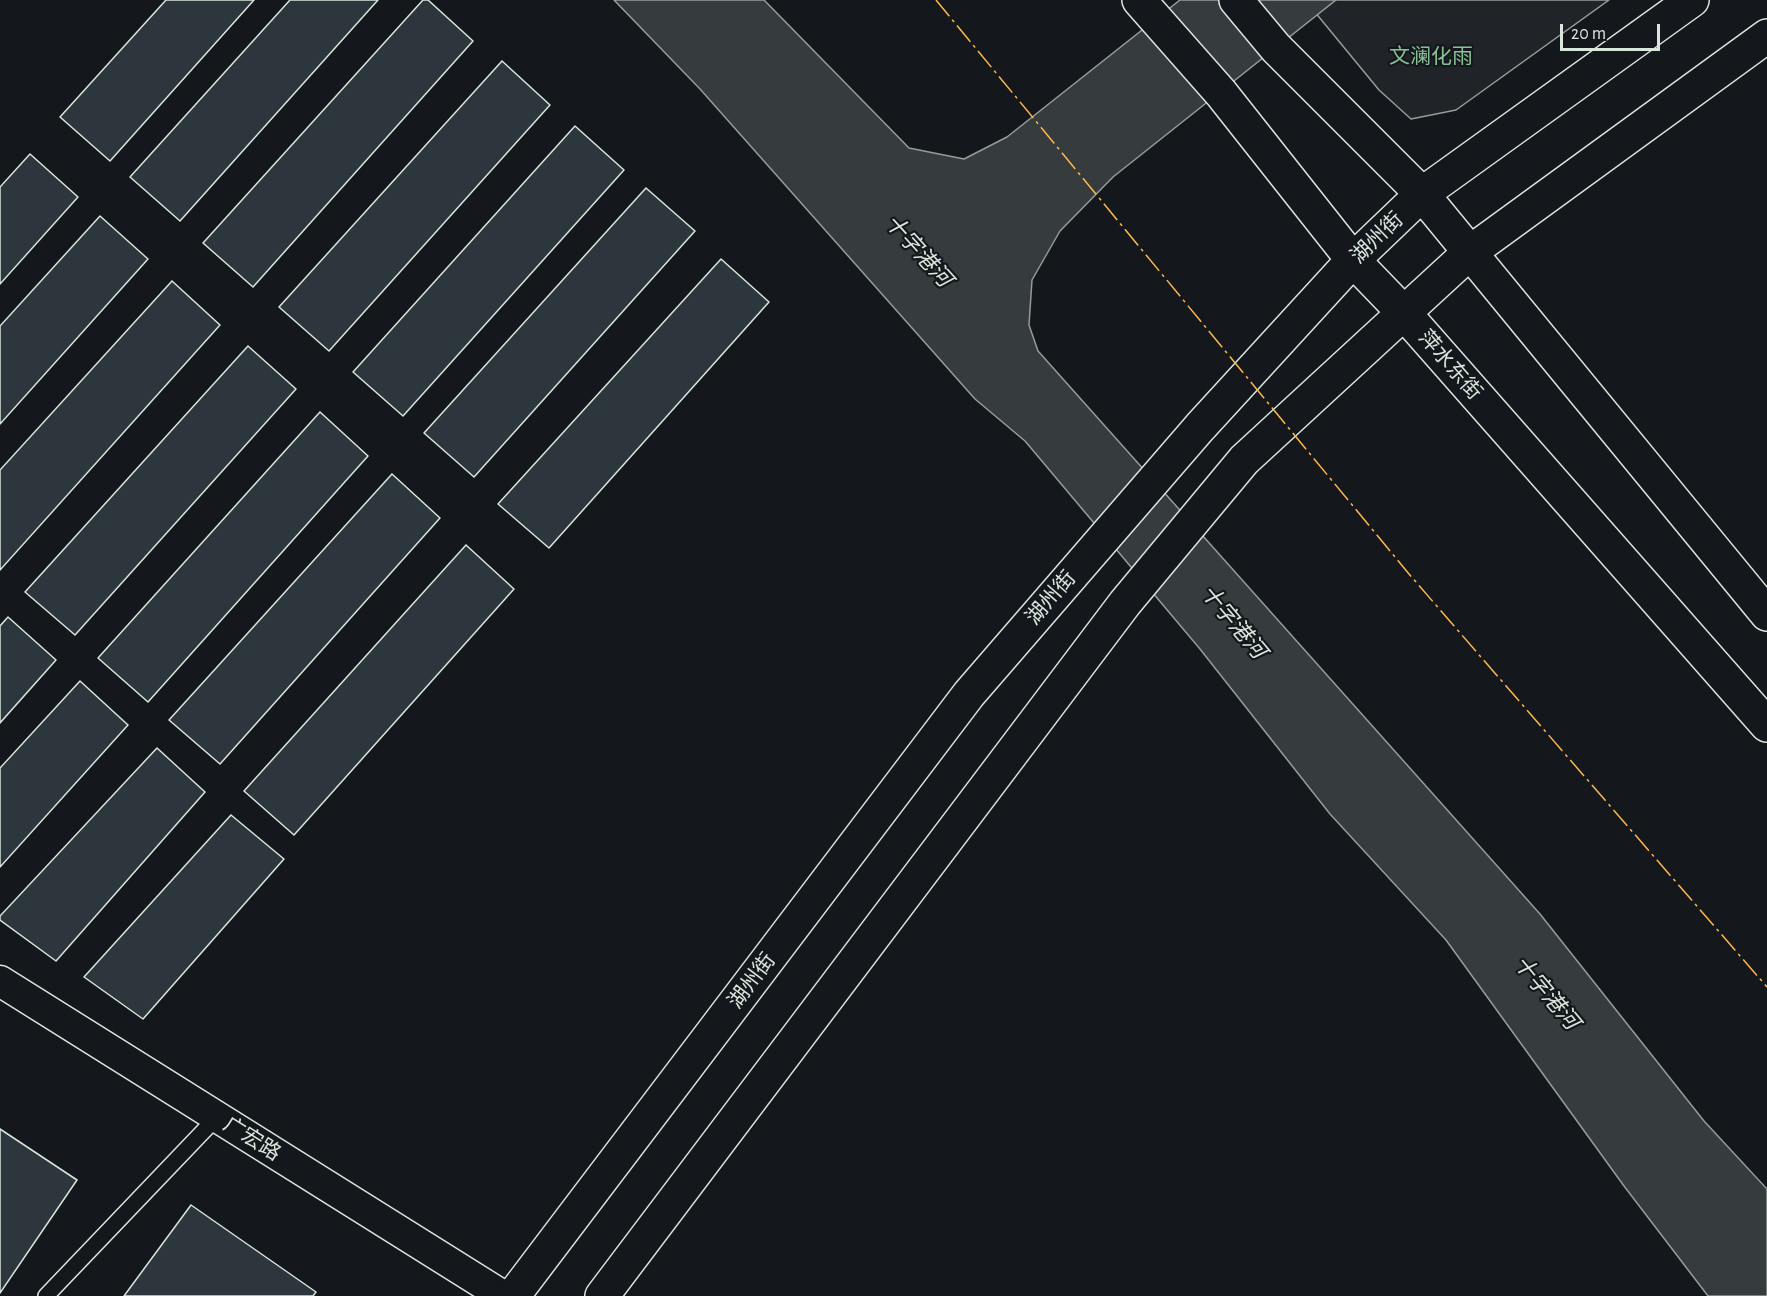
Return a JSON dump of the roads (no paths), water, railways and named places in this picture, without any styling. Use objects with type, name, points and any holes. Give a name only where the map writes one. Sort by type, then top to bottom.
[{"type":"main road","points":[[1236,0],[1276,48],[1422,194],[1767,614]]},
{"type":"main road","name":"湖州街","points":[[513,1296],[969,694],[1200,427],[1353,260],[1422,194],[1692,0]]},
{"type":"main road","name":"萍水东街","points":[[1147,10],[1221,93],[1353,260],[1404,313],[1767,725]]},
{"type":"main road","points":[[602,1296],[1125,603],[1244,460],[1469,253],[1767,36]]},
{"type":"street","name":"广宏路","points":[[0,981],[503,1296]]},
{"type":"lane","points":[[46,1296],[217,1117]]},
{"type":"water","name":"十字港河","points":[[614,0],[764,0],[909,148],[964,159],[1007,137],[1180,0],[1336,0],[1113,177],[1060,231],[1032,280],[1029,325],[1038,351],[1540,914],[1704,1121],[1767,1189],[1767,1296],[1708,1296],[1624,1186],[1446,940],[1330,814],[1200,649],[1025,441],[975,399],[700,89]]},
{"type":"park label","name":"文澜化雨","points":[[1431,57]]}]
